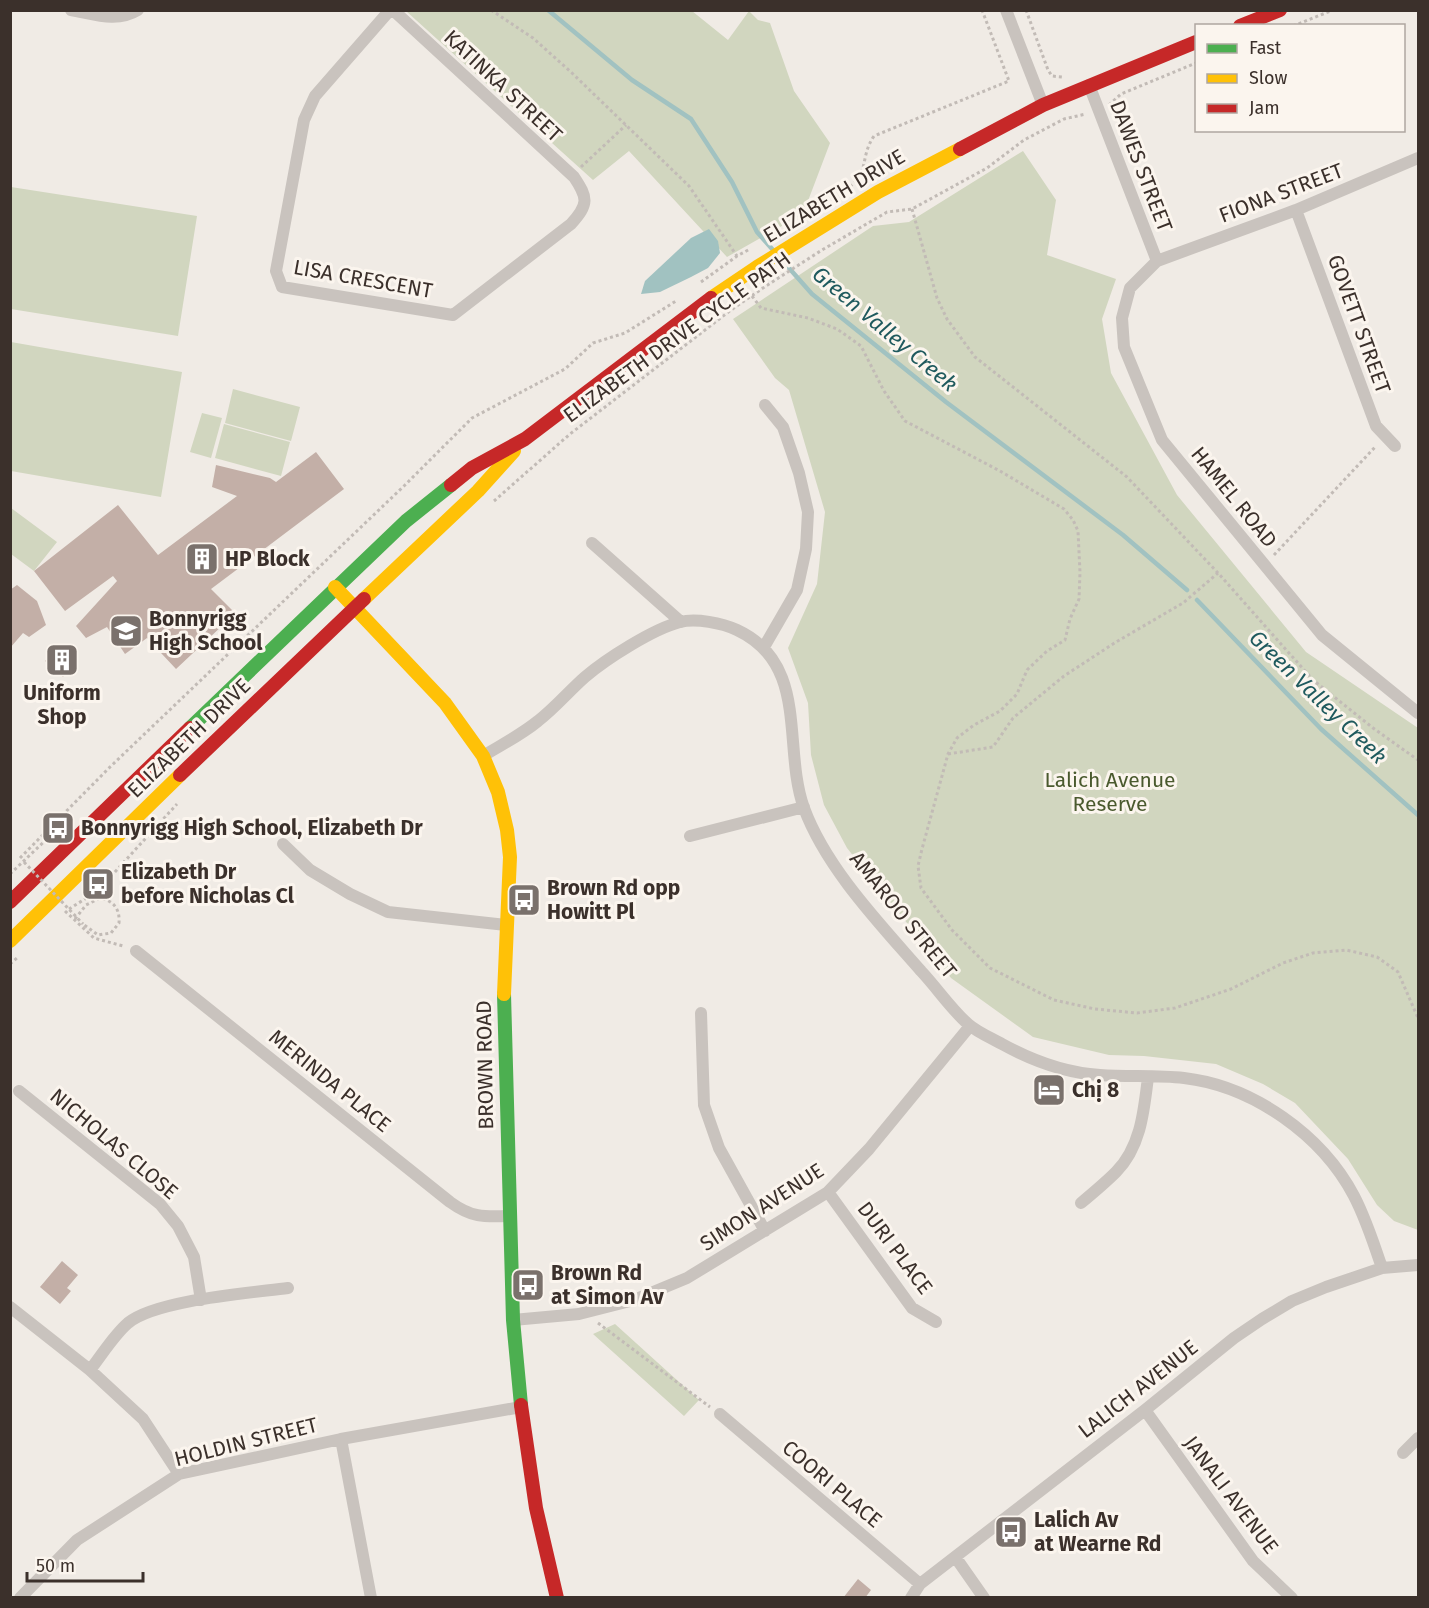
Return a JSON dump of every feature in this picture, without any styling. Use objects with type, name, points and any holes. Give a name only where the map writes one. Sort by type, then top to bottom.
[{"type":"main road","points":[[1245,24],[1280,10]]},
{"type":"main road","name":"ELIZABETH DRIVE","points":[[10,941],[478,491],[525,440],[619,366],[757,267],[814,230],[928,164],[1043,105],[1195,43]]},
{"type":"main road","name":"ELIZABETH DRIVE","points":[[10,902],[335,587],[433,499],[472,468],[525,440]]},
{"type":"main road","name":"BROWN ROAD","points":[[335,587],[445,703],[483,756],[498,792],[507,830],[509,876],[504,1041],[513,1320],[520,1407],[536,1508],[557,1598]]},
{"type":"street","points":[[71,10],[118,18],[129,16],[138,10]]},
{"type":"street","name":"KATINKA STREET","points":[[391,10],[574,177],[585,192]]},
{"type":"street","name":"LISA CRESCENT","points":[[391,10],[315,96],[303,120],[276,271],[282,287],[453,315],[571,224],[579,215],[584,204],[585,192]]},
{"type":"street","points":[[1006,10],[1043,105]]},
{"type":"street","name":"DAWES STREET","points":[[1089,85],[1157,261]]},
{"type":"street","name":"FIONA STREET","points":[[1157,261],[1296,210],[1419,158]]},
{"type":"street","name":"GOVETT STREET","points":[[1296,210],[1376,426],[1395,447]]},
{"type":"street","name":"HAMEL ROAD","points":[[1157,261],[1130,288],[1122,318],[1124,347],[1162,440],[1322,635],[1419,713]]},
{"type":"street","points":[[764,647],[797,590],[806,549],[808,512],[799,473],[783,427],[765,405]]},
{"type":"street","points":[[592,543],[681,621]]},
{"type":"street","name":"AMAROO STREET","points":[[483,756],[538,722],[588,675],[638,641],[681,621],[704,621],[736,629],[764,647],[779,668],[789,699],[793,752],[804,807],[819,840],[849,885],[970,1026],[1016,1052],[1066,1070],[1098,1075],[1186,1078],[1242,1094],[1281,1117],[1305,1135],[1333,1165],[1353,1194],[1369,1228],[1382,1268]]},
{"type":"street","points":[[690,836],[804,807]]},
{"type":"street","points":[[283,844],[310,870],[350,894],[388,912],[506,926]]},
{"type":"street","name":"MERINDA PLACE","points":[[136,951],[450,1202],[473,1215],[510,1216]]},
{"type":"street","points":[[701,1013],[704,1105],[719,1148],[765,1230]]},
{"type":"street","name":"SIMON AVENUE","points":[[513,1320],[585,1312],[634,1300],[687,1278],[828,1192],[868,1149],[970,1026]]},
{"type":"street","points":[[1081,1203],[1117,1172],[1131,1153],[1140,1131],[1148,1077]]},
{"type":"street","name":"NICHOLAS CLOSE","points":[[19,1091],[160,1204],[178,1226],[194,1257],[201,1300]]},
{"type":"street","name":"DURI PLACE","points":[[828,1192],[912,1308],[936,1322]]},
{"type":"street","name":"LALICH AVENUE","points":[[911,1598],[920,1584],[1234,1338],[1262,1319],[1292,1301],[1382,1268],[1419,1266]]},
{"type":"street","points":[[90,1370],[129,1322],[146,1312],[201,1300],[288,1288]]},
{"type":"street","points":[[10,1307],[90,1370],[143,1419],[179,1474]]},
{"type":"street","name":"HOLDIN STREET","points":[[20,1598],[77,1540],[179,1474],[341,1439],[520,1407]]},
{"type":"street","name":"JANALI AVENUE","points":[[1145,1410],[1253,1561],[1292,1598]]},
{"type":"street","name":"COORI PLACE","points":[[720,1414],[920,1584]]},
{"type":"street","points":[[1403,1453],[1419,1438]]},
{"type":"street","points":[[341,1439],[371,1598]]},
{"type":"street","points":[[956,1558],[984,1598]]},
{"type":"path","points":[[491,10],[532,38],[689,186],[737,256],[751,249]]},
{"type":"path","points":[[844,191],[859,179],[868,146],[874,136],[923,114],[1009,81],[982,10]]},
{"type":"path","points":[[1026,10],[1052,76],[1061,78],[1070,74]]},
{"type":"path","points":[[1298,24],[1333,10]]},
{"type":"path","points":[[1112,103],[1121,94],[1195,64]]},
{"type":"path","name":"ELIZABETH DRIVE CYCLE PATH","points":[[494,501],[570,434],[766,286],[887,212],[912,209],[987,168],[1024,140],[1064,119],[1086,115]]},
{"type":"path","points":[[574,177],[578,170],[626,125]]},
{"type":"path","points":[[912,209],[937,298],[947,320],[975,357],[1127,477],[1218,573],[1312,680],[1373,728],[1419,760]]},
{"type":"path","points":[[752,296],[760,308],[808,318],[845,334],[861,346],[884,391],[905,422],[1000,471],[1064,509],[1078,531],[1079,599],[1070,619],[1065,640],[1047,651],[1027,670],[1017,694],[1000,711],[974,725],[957,738],[948,754],[918,866],[921,888],[952,930],[990,968],[1054,1000],[1095,1009],[1137,1013],[1175,1008],[1197,1001],[1231,989],[1283,963],[1313,953],[1346,950],[1377,957],[1398,972],[1419,1018]]},
{"type":"path","points":[[1264,565],[1385,436]]},
{"type":"path","points":[[948,754],[993,747],[1013,718],[1064,676],[1183,603],[1218,573]]},
{"type":"path","points":[[10,874],[50,836],[46,831]]},
{"type":"path","points":[[24,862],[94,934],[105,936],[111,933],[119,923],[118,910],[107,900],[100,898],[93,900],[81,913],[75,919]]},
{"type":"path","points":[[65,911],[94,938],[136,951]]},
{"type":"path","points":[[585,1312],[720,1414]]},
{"type":"green space","points":[[406,11],[692,11],[728,40],[749,11],[758,20],[770,23],[794,91],[830,143],[803,214],[727,257],[629,151],[593,180]]},
{"type":"green space","name":"Lalich Avenue Reserve","points":[[1023,151],[1056,200],[1047,255],[1116,279],[1102,319],[1111,373],[1177,495],[1306,652],[1418,728],[1418,1230],[1394,1221],[1377,1205],[1348,1159],[1295,1103],[1263,1084],[1216,1064],[1144,1056],[1109,1055],[1033,1037],[951,978],[847,848],[824,805],[811,755],[808,703],[788,648],[817,584],[825,512],[789,390],[775,378],[733,319],[873,226],[909,222]]},
{"type":"green space","points":[[11,187],[197,216],[178,336],[11,309]]},
{"type":"green space","points":[[11,342],[182,372],[161,497],[11,471]]},
{"type":"green space","points":[[233,389],[300,407],[291,441],[225,423]]},
{"type":"green space","points":[[202,413],[222,418],[211,458],[190,452]]},
{"type":"green space","points":[[224,424],[290,442],[281,476],[215,458]]},
{"type":"green space","points":[[11,508],[57,542],[34,571],[11,554]]},
{"type":"green space","points":[[615,1324],[699,1400],[684,1416],[593,1334]]},
{"type":"water","points":[[709,229],[718,241],[720,253],[708,268],[660,292],[641,294],[645,281],[691,238]]},
{"type":"building","name":"HP Block","points":[[316,452],[344,489],[211,589],[233,611],[220,623],[223,625],[176,669],[147,638],[125,654],[107,627],[86,638],[76,626],[117,581],[113,576],[65,611],[34,571],[118,505],[158,555],[237,496],[212,487],[216,465],[270,478],[276,482]]},
{"type":"building","points":[[17,585],[37,601],[46,625],[29,637],[23,633],[10,648],[10,590]]},
{"type":"building","name":"Uniform Shop","points":[[60,644],[78,660],[63,677],[45,661]]},
{"type":"building","points":[[62,1261],[78,1275],[67,1288],[71,1291],[60,1304],[40,1287]]},
{"type":"building","points":[[858,1579],[871,1590],[865,1598],[843,1598]]},
{"type":"waterway","name":"Green Valley Creek","points":[[548,10],[632,80],[691,119],[732,182],[757,232],[773,250]]},
{"type":"waterway","name":"Green Valley Creek","points":[[781,259],[812,294],[946,402],[1123,535],[1187,590]]},
{"type":"waterway","name":"Green Valley Creek","points":[[1197,600],[1321,729],[1418,815]]},
{"type":"traffic: fast","points":[[190,728],[406,521],[451,485]]},
{"type":"traffic: fast","points":[[504,994],[513,1320],[521,1405]]},
{"type":"traffic: slow","points":[[711,298],[878,192],[960,149]]},
{"type":"traffic: slow","points":[[364,599],[478,491],[514,451]]},
{"type":"traffic: slow","points":[[335,587],[445,703],[483,756],[498,792],[507,830],[510,857],[504,994]]},
{"type":"traffic: slow","points":[[10,941],[180,775]]},
{"type":"traffic: jam","points":[[1245,24],[1280,10]]},
{"type":"traffic: jam","points":[[960,149],[1043,105],[1195,42]]},
{"type":"traffic: jam","points":[[451,485],[472,468],[525,439],[711,298]]},
{"type":"traffic: jam","points":[[180,775],[364,599]]},
{"type":"traffic: jam","points":[[10,902],[190,728]]},
{"type":"traffic: jam","points":[[521,1405],[536,1508],[557,1598]]},
{"type":"place","name":"HP Block","points":[[202,559]]},
{"type":"place","name":"Bonnyrigg High School","points":[[126,631]]},
{"type":"place","name":"Uniform Shop","points":[[62,660]]},
{"type":"place","name":"Bonnyrigg High School, Elizabeth Dr","points":[[58,828]]},
{"type":"place","name":"Elizabeth Dr before Nicholas Cl","points":[[98,884]]},
{"type":"place","name":"Brown Rd opp Howitt Pl","points":[[524,900]]},
{"type":"place","name":"Chị 8","points":[[1049,1090]]},
{"type":"place","name":"Brown Rd at Simon Av","points":[[528,1285]]},
{"type":"place","name":"Lalich Av at Wearne Rd","points":[[1011,1532]]}]
